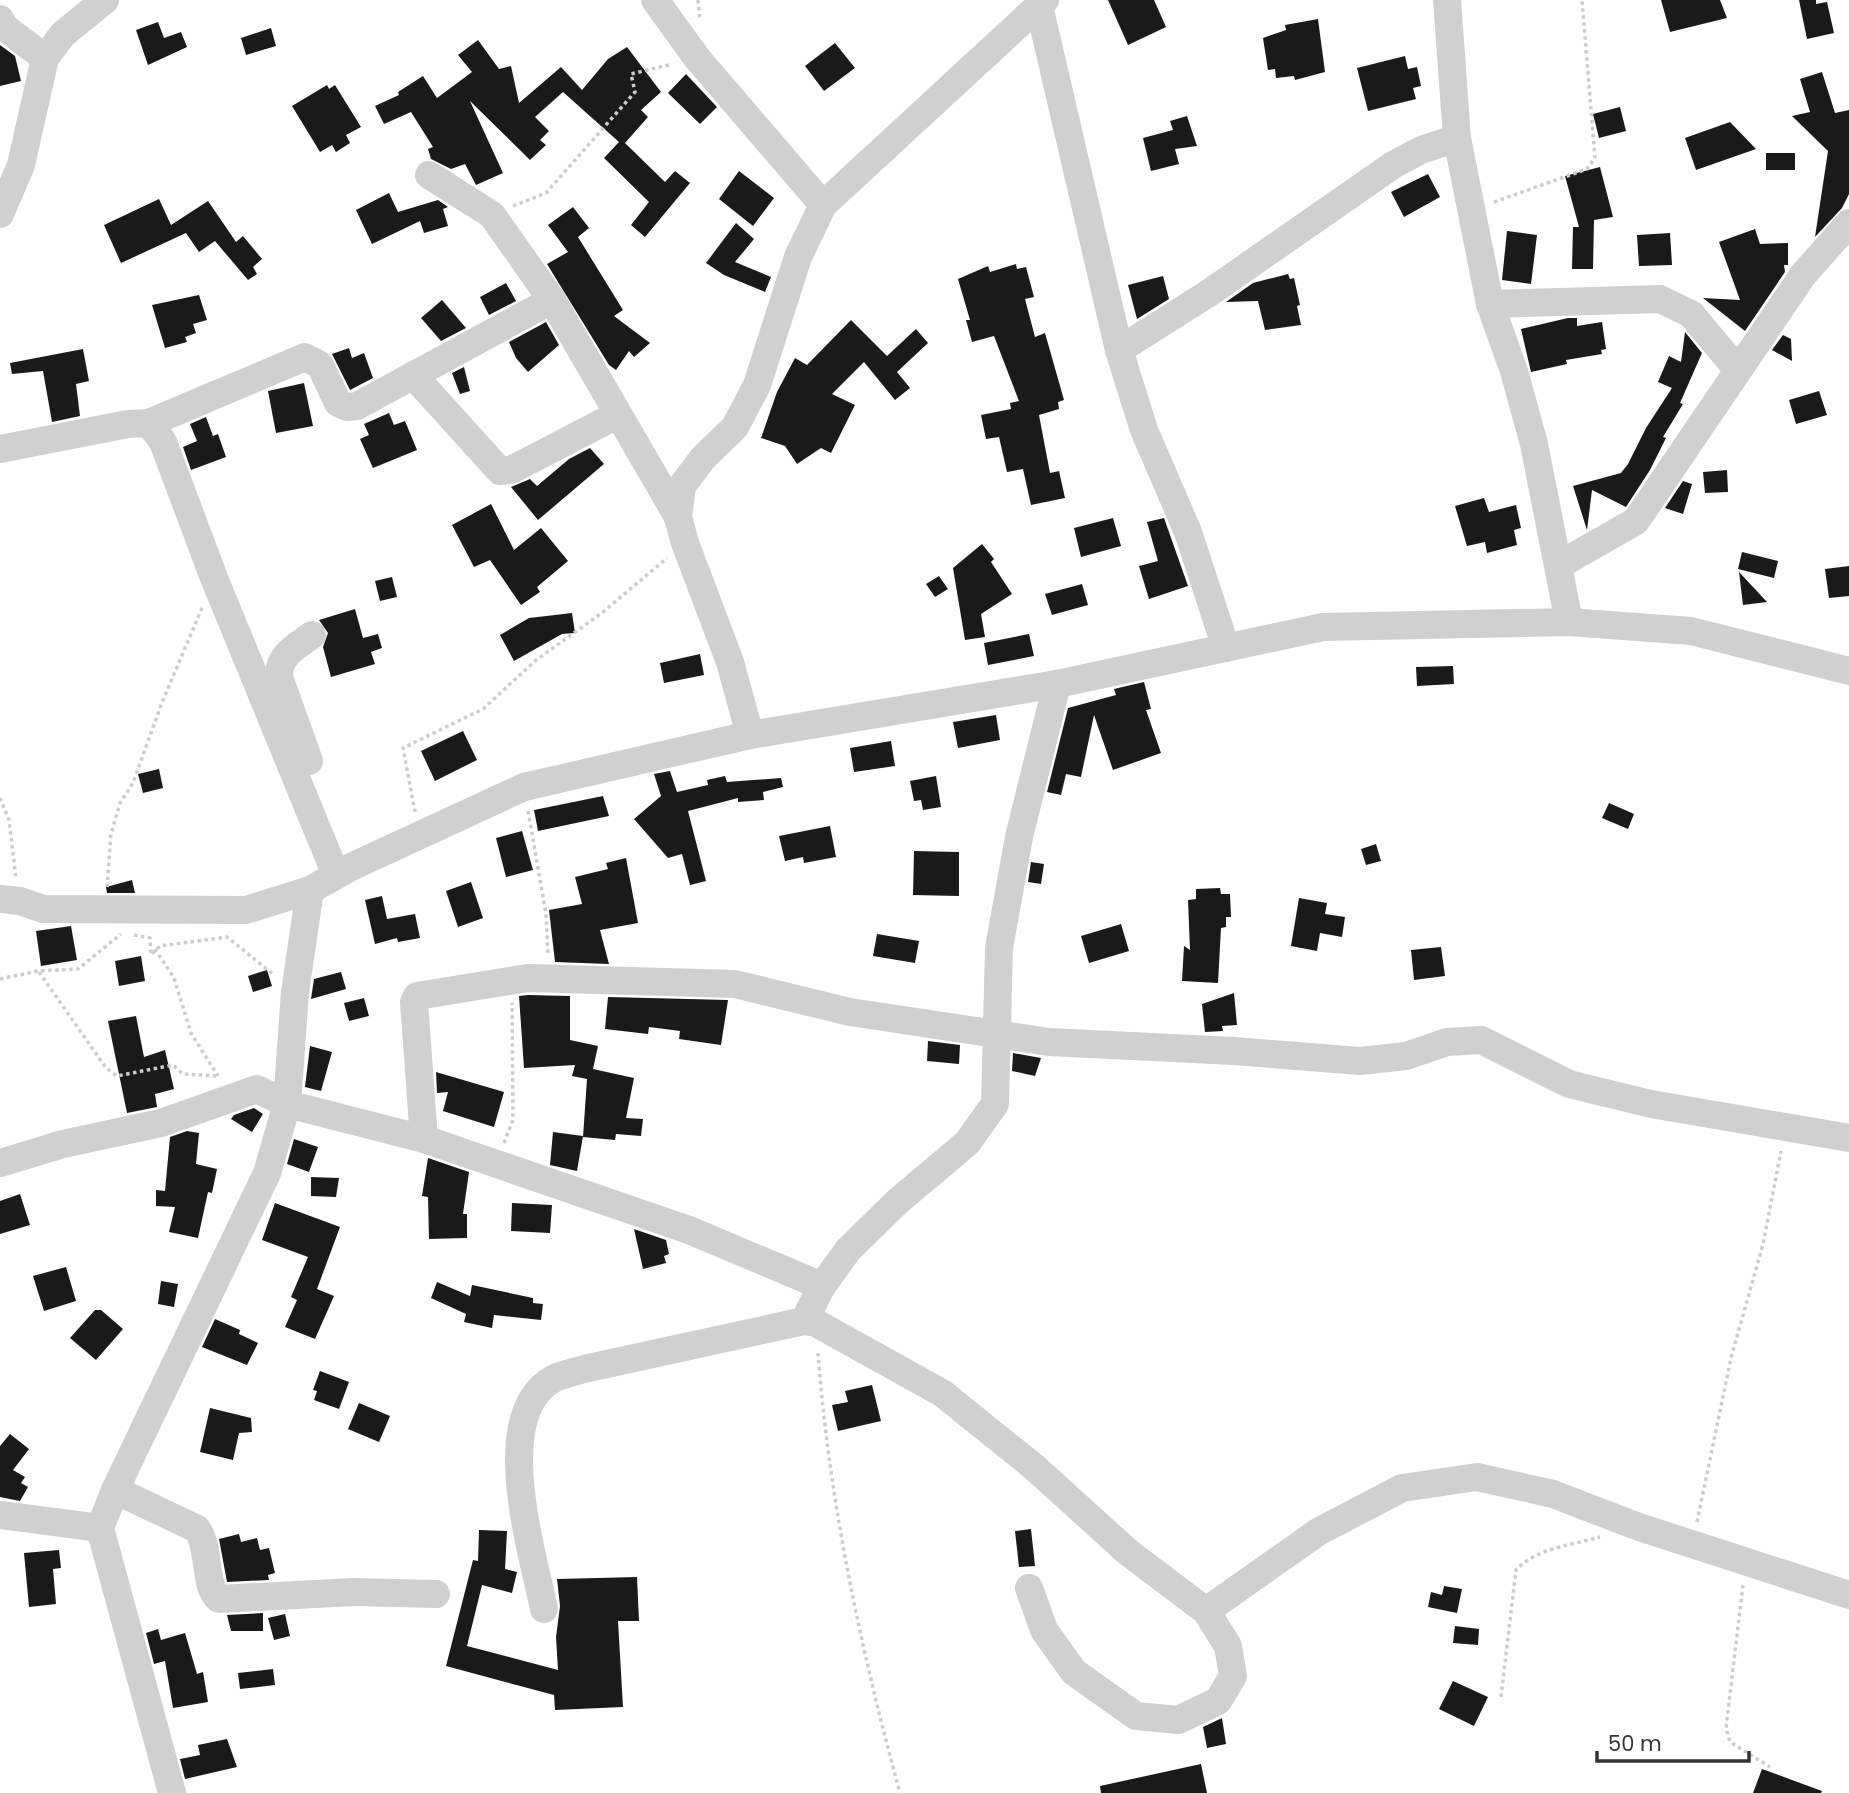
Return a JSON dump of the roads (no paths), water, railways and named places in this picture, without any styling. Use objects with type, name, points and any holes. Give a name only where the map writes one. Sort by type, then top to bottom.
[{"type":"street","points":[[0,214],[21,164],[45,58],[63,34],[104,0]]},
{"type":"street","points":[[655,0],[697,58],[823,205]]},
{"type":"street","points":[[1447,0],[1457,138],[1490,304],[1514,371],[1534,444],[1569,622]]},
{"type":"street","points":[[681,530],[682,486],[703,458],[735,427],[757,385],[798,257],[823,205],[1042,3]]},
{"type":"street","points":[[1042,3],[1119,350],[1144,430],[1188,532],[1226,648]]},
{"type":"street","points":[[0,19],[4,27],[45,58]]},
{"type":"street","points":[[1119,350],[1221,285],[1393,165],[1421,150],[1457,138]]},
{"type":"street","points":[[429,175],[492,215],[552,300],[681,530],[730,662],[750,735]]},
{"type":"street","points":[[1559,565],[1636,521],[1803,275],[1849,223]]},
{"type":"street","points":[[1490,304],[1660,299],[1690,314],[1737,369]]},
{"type":"street","points":[[0,449],[128,424],[149,423],[305,357],[320,365],[338,403],[347,407],[357,406],[552,300]]},
{"type":"street","points":[[413,375],[500,471],[511,470],[617,415]]},
{"type":"street","points":[[149,423],[163,442],[214,578],[344,871]]},
{"type":"street","points":[[10,900],[43,909],[246,910],[310,890],[344,871],[524,787],[750,735],[1057,684],[1323,627],[1569,622],[1691,631],[1849,671]]},
{"type":"street","points":[[312,635],[286,655],[278,666],[279,677],[344,871]]},
{"type":"street","points":[[810,1322],[822,1286],[848,1250],[897,1202],[967,1143],[995,1104],[998,1084],[995,1034],[999,948],[1019,837],[1057,684]]},
{"type":"street","points":[[172,1793],[100,1528],[115,1490],[267,1173],[287,1104],[295,992],[310,890]]},
{"type":"street","points":[[425,1139],[414,1002],[417,996],[528,978],[735,984],[850,1012],[1049,1042],[1234,1051],[1360,1062],[1406,1056],[1447,1042],[1481,1040],[1569,1084],[1651,1104],[1849,1138]]},
{"type":"street","points":[[0,1163],[63,1144],[161,1123],[257,1089],[287,1104],[425,1139],[689,1230],[822,1286]]},
{"type":"street","points":[[544,1609],[517,1477],[518,1441],[531,1403],[552,1379],[810,1322],[942,1392],[1034,1466],[1129,1553],[1206,1611],[1228,1646],[1233,1676],[1218,1701],[1178,1720],[1136,1716],[1074,1672],[1044,1630],[1028,1588]]},
{"type":"street","points":[[1206,1611],[1318,1532],[1402,1488],[1477,1477],[1553,1494],[1693,1545],[1849,1595]]},
{"type":"street","points":[[115,1490],[197,1529],[204,1538],[212,1590],[219,1599],[353,1592],[436,1594]]},
{"type":"street","points":[[0,1515],[100,1528]]}]
